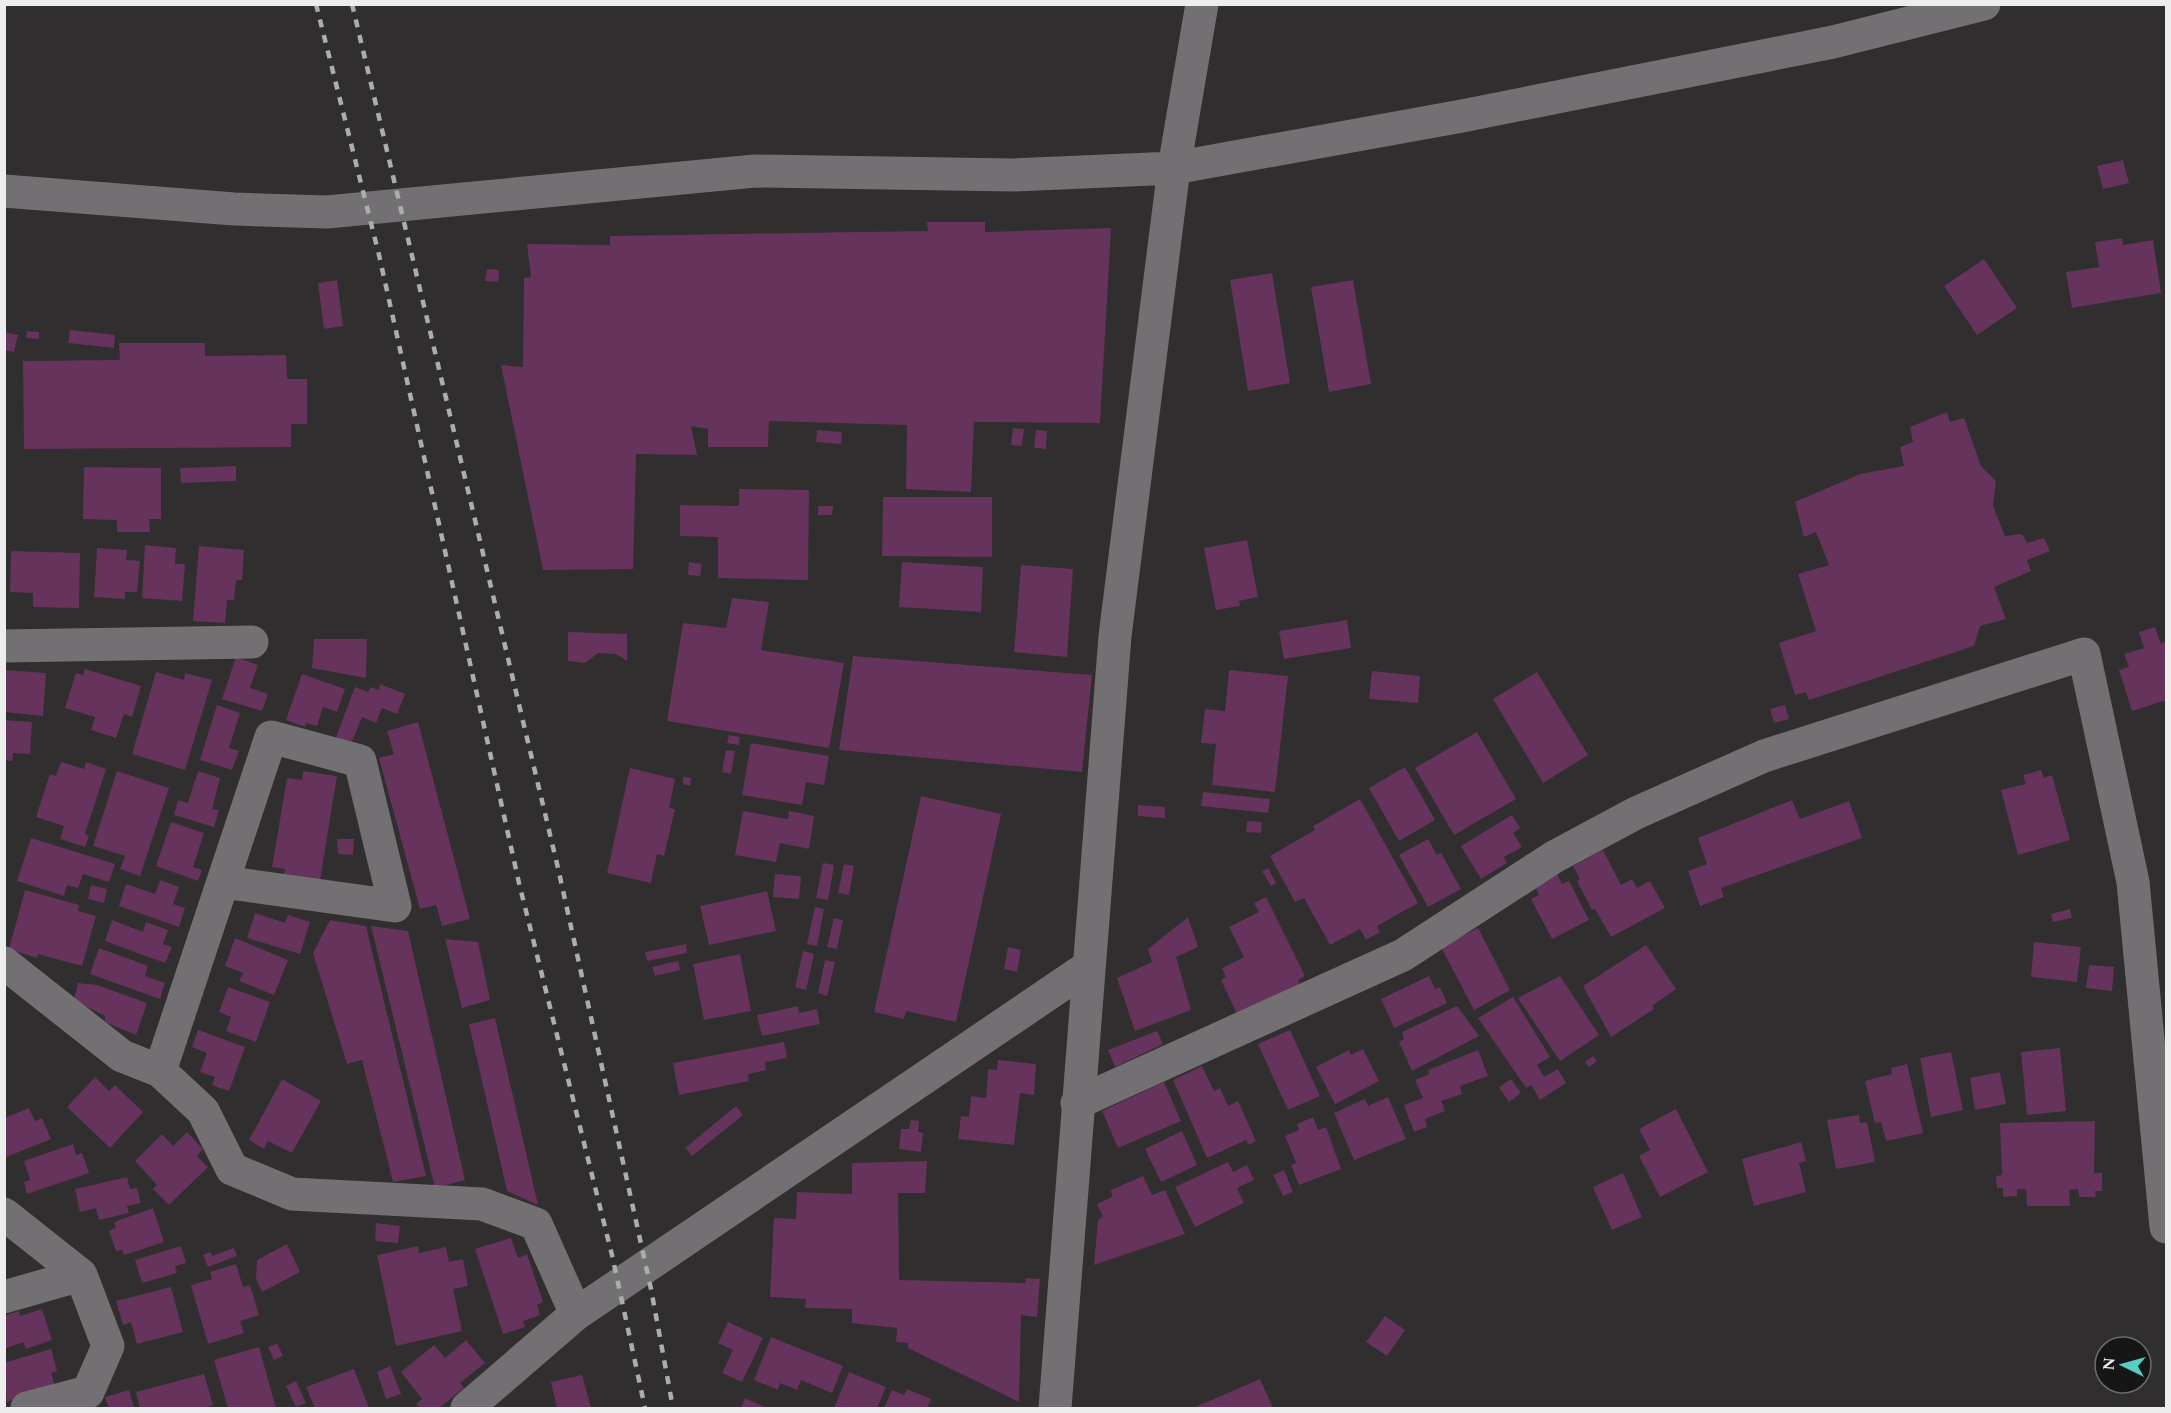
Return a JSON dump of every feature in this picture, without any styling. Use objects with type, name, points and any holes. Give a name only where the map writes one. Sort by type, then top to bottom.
[{"type":"street","points":[[1055,1408],[1114,636],[1174,168],[1202,4]]},
{"type":"street","points":[[4,191],[234,209],[327,212],[755,171],[1013,175],[1174,168],[1462,116],[1833,42],[1983,4]]},
{"type":"street","points":[[4,646],[252,642]]},
{"type":"street","points":[[1077,1103],[1403,955],[1554,857],[1657,803],[1764,756],[2084,654],[2133,882],[2166,1227]]},
{"type":"street","points":[[160,1071],[271,737],[360,760],[394,906],[223,882]]},
{"type":"street","points":[[4,963],[122,1056],[160,1071],[203,1111],[232,1169],[292,1194],[482,1204],[536,1224],[576,1314]]},
{"type":"street","points":[[467,1408],[576,1314],[1088,967]]},
{"type":"street","points":[[4,1214],[81,1275],[108,1346],[88,1392],[27,1408]]},
{"type":"street","points":[[4,1297],[81,1275]]},
{"type":"building","points":[[2123,160],[2129,183],[2103,189],[2097,166]]},
{"type":"building","points":[[927,222],[985,222],[985,232],[1111,228],[1100,423],[974,422],[971,492],[906,489],[907,425],[769,421],[768,447],[708,447],[708,429],[691,426],[697,455],[636,454],[633,569],[543,570],[501,365],[523,367],[524,278],[531,277],[527,244],[610,245],[610,236],[928,231]]},
{"type":"building","points":[[2122,238],[2123,245],[2153,240],[2161,293],[2072,308],[2066,272],[2099,267],[2095,242]]},
{"type":"building","points":[[1984,259],[2017,308],[1977,335],[1944,286]]},
{"type":"building","points":[[487,269],[499,270],[498,282],[485,281]]},
{"type":"building","points":[[1272,273],[1290,383],[1248,391],[1230,280]]},
{"type":"building","points":[[337,280],[343,326],[324,329],[318,283]]},
{"type":"building","points":[[1353,280],[1371,384],[1329,392],[1311,287]]},
{"type":"building","points":[[70,330],[115,335],[114,348],[68,343]]},
{"type":"building","points":[[27,331],[39,332],[39,339],[26,338]]},
{"type":"building","points":[[4,332],[18,335],[14,352],[4,350]]},
{"type":"building","points":[[119,343],[205,343],[205,356],[286,355],[287,379],[307,379],[307,424],[291,424],[291,447],[24,449],[23,361],[120,360]]},
{"type":"building","points":[[1947,412],[1950,422],[1964,418],[1981,466],[1996,481],[1993,506],[2005,536],[2022,534],[2027,543],[2044,538],[2050,551],[2027,560],[2031,571],[1994,587],[2006,619],[1980,626],[1974,646],[1809,700],[1806,692],[1795,695],[1779,643],[1816,631],[1798,574],[1829,565],[1816,532],[1804,537],[1795,502],[1860,474],[1904,466],[1900,447],[1913,442],[1910,427]]},
{"type":"building","points":[[1013,428],[1024,429],[1022,446],[1011,445]]},
{"type":"building","points":[[817,430],[842,432],[841,444],[816,442]]},
{"type":"building","points":[[1036,430],[1047,431],[1046,449],[1034,448]]},
{"type":"building","points":[[236,466],[236,481],[181,483],[180,468]]},
{"type":"building","points":[[84,467],[161,468],[161,519],[149,519],[150,532],[117,532],[117,520],[83,519]]},
{"type":"building","points":[[739,489],[809,490],[808,580],[718,578],[718,537],[680,536],[680,505],[739,506]]},
{"type":"building","points":[[883,497],[992,497],[992,557],[882,556]]},
{"type":"building","points":[[818,506],[833,506],[832,515],[818,515]]},
{"type":"building","points":[[1247,540],[1258,597],[1239,601],[1240,606],[1216,610],[1204,548]]},
{"type":"building","points":[[145,545],[176,548],[175,564],[185,564],[182,601],[142,598]]},
{"type":"building","points":[[199,546],[244,550],[242,580],[236,580],[234,600],[227,600],[225,623],[193,621]]},
{"type":"building","points":[[97,548],[127,550],[126,560],[140,561],[137,592],[125,592],[125,599],[94,597]]},
{"type":"building","points":[[11,551],[80,553],[79,608],[33,607],[33,593],[10,592]]},
{"type":"building","points":[[689,562],[702,564],[700,576],[688,575]]},
{"type":"building","points":[[902,562],[983,567],[981,612],[899,607]]},
{"type":"building","points":[[1021,565],[1073,569],[1067,657],[1014,652]]},
{"type":"building","points":[[732,598],[769,602],[761,650],[844,663],[829,748],[667,721],[683,623],[726,628]]},
{"type":"building","points":[[1347,620],[1351,648],[1284,659],[1279,631]]},
{"type":"building","points":[[2155,627],[2161,644],[2166,641],[2166,700],[2132,711],[2119,670],[2129,667],[2124,654],[2144,648],[2139,632]]},
{"type":"building","points":[[568,632],[627,634],[627,661],[616,654],[598,653],[585,663],[568,661]]},
{"type":"building","points":[[314,639],[367,639],[366,678],[312,668]]},
{"type":"building","points":[[853,656],[1092,675],[1082,772],[839,750]]},
{"type":"building","points":[[236,657],[258,665],[250,688],[268,694],[262,711],[222,699]]},
{"type":"building","points":[[85,669],[141,686],[132,717],[124,714],[116,738],[91,730],[95,717],[65,708],[76,673],[83,675]]},
{"type":"building","points":[[4,670],[46,673],[43,716],[4,712]]},
{"type":"building","points":[[1229,670],[1288,676],[1275,792],[1212,785],[1216,744],[1201,743],[1205,709],[1225,711]]},
{"type":"building","points":[[1372,671],[1420,676],[1418,703],[1369,699]]},
{"type":"building","points":[[156,672],[184,680],[185,673],[212,680],[185,770],[132,754]]},
{"type":"building","points":[[1537,672],[1588,755],[1543,783],[1493,699]]},
{"type":"building","points":[[302,674],[345,689],[337,712],[323,707],[317,726],[306,723],[305,727],[286,720]]},
{"type":"building","points":[[380,684],[405,694],[397,714],[382,708],[376,723],[362,717],[351,744],[336,737],[355,687],[368,692],[370,687],[379,690]]},
{"type":"building","points":[[217,705],[240,713],[229,748],[239,751],[232,770],[200,760]]},
{"type":"building","points":[[1785,705],[1789,719],[1774,723],[1770,709]]},
{"type":"building","points":[[5,720],[32,722],[30,754],[13,753],[12,761],[5,760]]},
{"type":"building","points":[[418,722],[470,919],[442,926],[436,905],[420,909],[379,758],[394,754],[387,731]]},
{"type":"building","points":[[1477,732],[1516,799],[1454,835],[1415,768]]},
{"type":"building","points":[[729,735],[740,737],[739,745],[727,743]]},
{"type":"building","points":[[751,743],[829,756],[824,785],[806,782],[802,805],[742,795]]},
{"type":"building","points":[[726,750],[735,751],[731,774],[722,772]]},
{"type":"building","points":[[61,762],[84,769],[86,762],[106,769],[85,834],[89,836],[85,847],[60,839],[64,826],[36,817],[50,774],[56,776]]},
{"type":"building","points":[[1405,767],[1435,820],[1399,841],[1369,788]]},
{"type":"building","points":[[630,768],[675,779],[669,808],[675,809],[664,856],[657,854],[651,883],[607,873]]},
{"type":"building","points":[[2041,770],[2044,778],[2052,775],[2070,840],[2018,855],[2001,790],[2026,784],[2023,775]]},
{"type":"building","points":[[117,771],[169,788],[140,876],[120,869],[125,856],[93,846]]},
{"type":"building","points":[[198,771],[220,778],[212,809],[219,810],[214,827],[174,815],[178,800],[188,803]]},
{"type":"building","points":[[303,771],[337,776],[320,880],[284,874],[285,869],[272,867],[287,778],[302,780]]},
{"type":"building","points":[[683,777],[691,778],[690,786],[683,784]]},
{"type":"building","points":[[1203,792],[1270,799],[1268,813],[1201,806]]},
{"type":"building","points":[[921,796],[1001,814],[956,1022],[906,1011],[904,1019],[874,1012]]},
{"type":"building","points":[[1360,799],[1418,903],[1377,926],[1380,932],[1366,940],[1360,929],[1330,945],[1304,898],[1295,902],[1270,856],[1315,830],[1313,826]]},
{"type":"building","points":[[1792,800],[1800,819],[1849,801],[1862,838],[1721,888],[1724,897],[1700,906],[1688,871],[1707,864],[1698,838]]},
{"type":"building","points":[[1138,805],[1165,807],[1165,818],[1138,816]]},
{"type":"building","points":[[743,811],[788,819],[789,811],[814,816],[809,849],[780,843],[776,862],[735,855]]},
{"type":"building","points":[[1512,815],[1520,828],[1513,833],[1522,847],[1504,857],[1507,863],[1481,879],[1461,846]]},
{"type":"building","points":[[1247,821],[1262,822],[1261,833],[1246,832]]},
{"type":"building","points":[[171,822],[204,833],[193,867],[202,870],[198,881],[156,866]]},
{"type":"building","points":[[31,838],[115,864],[109,882],[83,874],[78,888],[67,885],[64,896],[17,881]]},
{"type":"building","points":[[337,839],[354,839],[353,855],[338,854]]},
{"type":"building","points":[[1428,839],[1437,855],[1441,853],[1461,889],[1428,907],[1399,855]]},
{"type":"building","points":[[1603,850],[1621,885],[1632,879],[1637,888],[1650,881],[1665,908],[1611,937],[1595,909],[1592,910],[1577,881],[1580,879],[1573,866]]},
{"type":"building","points":[[823,863],[834,865],[828,900],[816,898]]},
{"type":"building","points":[[844,864],[854,866],[849,895],[838,893]]},
{"type":"building","points":[[1268,868],[1276,883],[1271,886],[1262,871]]},
{"type":"building","points":[[775,874],[801,876],[799,899],[773,897]]},
{"type":"building","points":[[1557,874],[1562,884],[1569,881],[1589,920],[1552,939],[1531,899],[1539,895],[1535,886]]},
{"type":"building","points":[[160,880],[179,887],[173,904],[185,908],[179,927],[119,906],[126,884],[155,894]]},
{"type":"building","points":[[91,885],[107,889],[104,903],[88,899]]},
{"type":"building","points":[[25,890],[79,905],[78,911],[96,916],[82,966],[38,954],[37,958],[9,949]]},
{"type":"building","points":[[767,891],[776,931],[709,945],[700,906]]},
{"type":"building","points":[[1266,897],[1305,976],[1298,980],[1300,985],[1238,1016],[1221,980],[1226,977],[1222,968],[1244,957],[1229,927],[1259,912],[1254,903]]},
{"type":"building","points":[[815,907],[824,909],[817,946],[807,944]]},
{"type":"building","points":[[2070,909],[2072,918],[2053,922],[2051,914]]},
{"type":"building","points":[[255,913],[285,923],[288,915],[310,922],[300,954],[247,938]]},
{"type":"building","points":[[1188,917],[1198,947],[1176,957],[1191,1010],[1135,1031],[1117,978],[1152,962],[1148,949]]},
{"type":"building","points":[[834,918],[843,920],[837,949],[827,947]]},
{"type":"building","points":[[112,920],[143,932],[146,922],[168,930],[163,944],[172,947],[165,963],[105,941]]},
{"type":"building","points":[[330,920],[366,926],[426,1176],[393,1182],[362,1060],[347,1064],[313,953]]},
{"type":"building","points":[[371,926],[408,931],[465,1180],[435,1188]]},
{"type":"building","points":[[1478,928],[1510,990],[1474,1010],[1441,947]]},
{"type":"building","points":[[235,938],[288,960],[274,995],[239,981],[243,973],[225,966]]},
{"type":"building","points":[[445,939],[478,942],[490,1000],[462,1008]]},
{"type":"building","points":[[2034,942],[2081,947],[2077,982],[2031,977]]},
{"type":"building","points":[[686,944],[687,953],[647,961],[645,952]]},
{"type":"building","points":[[1646,945],[1676,989],[1652,1006],[1654,1009],[1611,1037],[1583,986]]},
{"type":"building","points":[[1008,947],[1021,950],[1017,972],[1004,969]]},
{"type":"building","points":[[99,948],[148,966],[145,976],[165,983],[160,999],[90,974]]},
{"type":"building","points":[[803,951],[814,954],[806,990],[795,987]]},
{"type":"building","points":[[740,954],[751,1011],[704,1020],[693,964]]},
{"type":"building","points":[[825,960],[835,962],[827,996],[818,993]]},
{"type":"building","points":[[678,961],[680,970],[655,976],[652,967]]},
{"type":"building","points":[[2089,965],[2114,967],[2112,991],[2086,988]]},
{"type":"building","points":[[1429,976],[1435,989],[1440,987],[1447,1003],[1394,1028],[1381,999]]},
{"type":"building","points":[[1560,976],[1599,1035],[1560,1061],[1518,998]]},
{"type":"building","points":[[78,983],[97,985],[147,1003],[136,1035],[105,1022],[105,1016],[74,1000]]},
{"type":"building","points":[[228,987],[270,1002],[256,1042],[226,1031],[231,1017],[219,1012]]},
{"type":"building","points":[[1513,997],[1550,1057],[1537,1065],[1544,1077],[1558,1069],[1566,1083],[1540,1100],[1531,1085],[1526,1088],[1478,1018]]},
{"type":"building","points":[[798,1006],[799,1013],[817,1009],[820,1024],[762,1036],[757,1015]]},
{"type":"building","points":[[1457,1006],[1479,1036],[1412,1071],[1399,1042],[1404,1039],[1402,1032]]},
{"type":"building","points":[[495,1018],[538,1205],[507,1191],[469,1024]]},
{"type":"building","points":[[198,1030],[245,1047],[229,1091],[212,1085],[215,1077],[200,1072],[207,1053],[192,1047]]},
{"type":"building","points":[[1290,1030],[1320,1096],[1288,1110],[1258,1044]]},
{"type":"building","points":[[1157,1031],[1163,1044],[1115,1067],[1108,1050]]},
{"type":"building","points":[[784,1042],[787,1058],[765,1062],[766,1070],[748,1074],[749,1081],[679,1095],[673,1063]]},
{"type":"building","points":[[2060,1048],[2066,1111],[2027,1115],[2021,1052]]},
{"type":"building","points":[[1363,1049],[1379,1081],[1335,1104],[1316,1067],[1349,1050],[1351,1055]]},
{"type":"building","points":[[1478,1050],[1488,1076],[1460,1086],[1462,1094],[1441,1101],[1445,1111],[1425,1119],[1427,1127],[1414,1132],[1404,1105],[1423,1098],[1415,1080],[1429,1074],[1428,1070]]},
{"type":"building","points":[[1951,1052],[1963,1110],[1931,1117],[1920,1058]]},
{"type":"building","points":[[1593,1056],[1597,1061],[1589,1067],[1585,1062]]},
{"type":"building","points":[[998,1060],[1036,1064],[1034,1095],[1020,1093],[1014,1145],[958,1139],[961,1116],[969,1117],[971,1096],[986,1098],[988,1069],[997,1070]]},
{"type":"building","points":[[1907,1064],[1923,1133],[1886,1141],[1881,1122],[1875,1123],[1865,1081],[1892,1074],[1891,1068]]},
{"type":"building","points":[[1202,1066],[1214,1091],[1220,1088],[1228,1106],[1238,1101],[1256,1141],[1249,1145],[1246,1140],[1207,1158],[1173,1080]]},
{"type":"building","points":[[2000,1072],[2006,1104],[1975,1110],[1970,1078]]},
{"type":"building","points":[[95,1077],[109,1091],[115,1085],[143,1112],[110,1148],[67,1107]]},
{"type":"building","points":[[282,1079],[321,1101],[292,1153],[268,1141],[264,1149],[249,1140]]},
{"type":"building","points":[[1511,1079],[1521,1093],[1509,1102],[1499,1087]]},
{"type":"building","points":[[1164,1082],[1181,1121],[1118,1148],[1102,1111]]},
{"type":"building","points":[[1388,1097],[1406,1139],[1354,1160],[1334,1113],[1365,1099],[1368,1106]]},
{"type":"building","points":[[736,1106],[743,1115],[692,1156],[685,1148]]},
{"type":"building","points":[[29,1108],[35,1121],[42,1118],[51,1139],[4,1158],[4,1118]]},
{"type":"building","points":[[1676,1109],[1708,1172],[1660,1197],[1639,1156],[1650,1150],[1639,1129]]},
{"type":"building","points":[[1859,1115],[1860,1123],[1867,1122],[1875,1162],[1836,1169],[1827,1120]]},
{"type":"building","points":[[1313,1117],[1318,1130],[1326,1127],[1341,1169],[1299,1185],[1291,1165],[1296,1163],[1285,1136],[1299,1130],[1297,1124]]},
{"type":"building","points":[[911,1120],[919,1121],[918,1132],[923,1133],[921,1152],[899,1149],[901,1129],[909,1129]]},
{"type":"building","points":[[2095,1121],[2094,1173],[2102,1173],[2102,1191],[2095,1191],[2096,1197],[2079,1197],[2078,1189],[2069,1190],[2070,1206],[2027,1206],[2026,1189],[2017,1189],[2017,1196],[2003,1197],[2003,1188],[1997,1188],[1996,1176],[2002,1175],[2000,1123]]},
{"type":"building","points":[[1182,1131],[1197,1165],[1161,1182],[1145,1149]]},
{"type":"building","points":[[187,1132],[203,1149],[197,1156],[208,1167],[169,1205],[153,1189],[157,1185],[135,1161],[162,1134],[173,1146]]},
{"type":"building","points":[[1801,1142],[1806,1161],[1799,1163],[1806,1192],[1754,1206],[1742,1159]]},
{"type":"building","points":[[73,1144],[76,1155],[82,1153],[89,1173],[27,1194],[24,1182],[30,1180],[24,1161]]},
{"type":"building","points":[[927,1161],[925,1193],[898,1193],[899,1280],[1026,1283],[1025,1278],[1040,1279],[1037,1317],[1021,1315],[1019,1402],[908,1348],[908,1343],[896,1342],[897,1328],[852,1323],[852,1309],[805,1308],[806,1299],[770,1297],[774,1218],[796,1219],[797,1192],[852,1194],[852,1163]]},
{"type":"building","points":[[1228,1162],[1233,1172],[1247,1165],[1254,1180],[1237,1188],[1244,1203],[1195,1227],[1175,1187]]},
{"type":"building","points":[[1284,1170],[1293,1192],[1283,1196],[1273,1175]]},
{"type":"building","points":[[1623,1173],[1642,1217],[1612,1230],[1593,1187]]},
{"type":"building","points":[[1143,1176],[1152,1195],[1165,1190],[1185,1234],[1094,1265],[1098,1220],[1103,1216],[1097,1204],[1112,1197],[1111,1190]]},
{"type":"building","points":[[127,1177],[130,1189],[137,1188],[141,1203],[127,1206],[129,1213],[99,1220],[96,1208],[80,1212],[75,1189]]},
{"type":"building","points":[[153,1208],[164,1242],[124,1255],[122,1250],[116,1251],[109,1231],[116,1228],[114,1222]]},
{"type":"building","points":[[376,1223],[400,1226],[398,1243],[375,1241]]},
{"type":"building","points":[[511,1238],[518,1258],[527,1254],[543,1302],[537,1305],[540,1315],[523,1321],[525,1327],[503,1334],[475,1249]]},
{"type":"building","points":[[287,1244],[300,1272],[262,1292],[256,1279],[257,1260]]},
{"type":"building","points":[[181,1246],[186,1263],[175,1266],[177,1273],[142,1283],[135,1260]]},
{"type":"building","points":[[418,1246],[419,1253],[446,1247],[449,1262],[463,1259],[468,1286],[453,1289],[462,1331],[396,1346],[377,1255]]},
{"type":"building","points":[[234,1248],[237,1256],[208,1267],[203,1255],[210,1252],[212,1256]]},
{"type":"building","points":[[236,1264],[243,1287],[250,1285],[259,1315],[240,1321],[244,1333],[208,1344],[191,1285],[212,1279],[210,1272]]},
{"type":"building","points":[[171,1287],[183,1332],[137,1344],[131,1322],[123,1325],[116,1301]]},
{"type":"building","points":[[42,1309],[52,1340],[26,1349],[23,1342],[4,1349],[4,1316],[19,1311],[20,1316]]},
{"type":"building","points":[[1385,1316],[1405,1330],[1387,1356],[1366,1342]]},
{"type":"building","points":[[728,1322],[763,1338],[742,1382],[722,1373],[733,1350],[718,1343]]},
{"type":"building","points":[[771,1337],[843,1366],[832,1393],[801,1380],[797,1390],[780,1383],[778,1390],[754,1380]]},
{"type":"building","points":[[466,1340],[485,1363],[460,1383],[464,1388],[439,1408],[420,1408],[416,1404],[422,1399],[401,1372],[434,1345],[445,1358]]},
{"type":"building","points":[[277,1343],[283,1356],[274,1360],[268,1347]]},
{"type":"building","points":[[259,1347],[276,1408],[228,1408],[214,1360]]},
{"type":"building","points":[[51,1349],[57,1371],[51,1373],[55,1387],[7,1402],[4,1363]]},
{"type":"building","points":[[390,1366],[401,1394],[386,1399],[377,1372]]},
{"type":"building","points":[[354,1369],[369,1408],[315,1408],[306,1387]]},
{"type":"building","points":[[849,1372],[886,1387],[877,1408],[834,1408]]},
{"type":"building","points":[[204,1374],[213,1405],[203,1408],[140,1408],[136,1392]]},
{"type":"building","points":[[582,1375],[591,1408],[557,1408],[551,1382]]},
{"type":"building","points":[[1260,1379],[1273,1408],[1193,1408]]},
{"type":"building","points":[[296,1381],[306,1403],[296,1407],[286,1386]]},
{"type":"building","points":[[907,1389],[931,1399],[927,1408],[884,1408],[892,1390],[904,1395]]},
{"type":"building","points":[[129,1390],[134,1408],[109,1408],[105,1397]]},
{"type":"building","points":[[745,1398],[767,1408],[741,1408]]},
{"type":"railway","points":[[316,4],[379,255],[519,883],[612,1255],[645,1408]]},
{"type":"railway","points":[[352,4],[558,868],[651,1289],[673,1408]]}]
